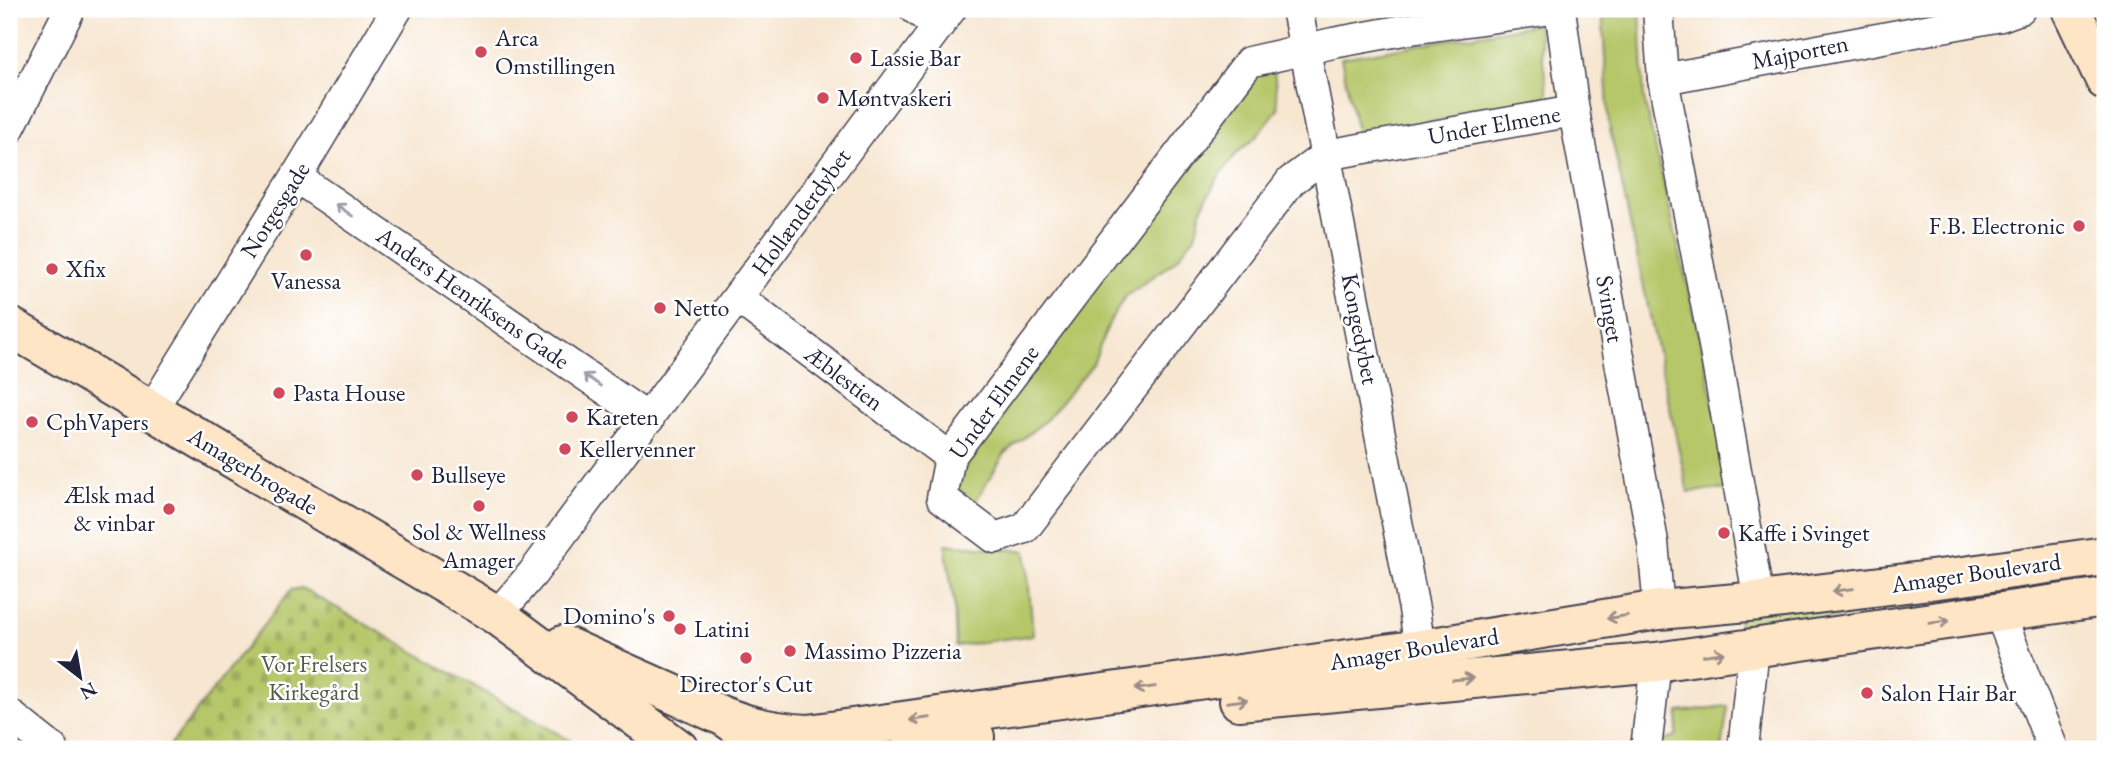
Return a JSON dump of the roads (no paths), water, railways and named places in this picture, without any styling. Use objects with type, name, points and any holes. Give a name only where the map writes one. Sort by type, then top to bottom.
[{"type":"street","points":[[9,129],[70,9]]},
{"type":"street","name":"Norgesgade","points":[[151,411],[397,9]]},
{"type":"street","name":"Kongedybet","points":[[1297,9],[1420,649]]},
{"type":"street","name":"Under Elmene","points":[[1552,9],[1404,30],[1249,62],[950,457],[942,498],[995,538],[1025,528],[1291,181],[1326,155],[1574,111]]},
{"type":"street","name":"Svinget","points":[[1560,9],[1574,111],[1653,542],[1659,610]]},
{"type":"street","points":[[1658,9],[1664,79],[1759,601]]},
{"type":"street","name":"Majporten","points":[[1664,79],[2001,16],[2020,9]]},
{"type":"street","points":[[2071,9],[2105,80]]},
{"type":"street","name":"Hollænderdybet","points":[[497,615],[533,573],[738,298],[935,14]]},
{"type":"street","name":"Anders Henriksens Gade","points":[[296,177],[649,419]]},
{"type":"street","name":"Æblestien","points":[[738,298],[950,457]]},
{"type":"street","name":"Amagerbrogade","points":[[9,326],[497,615],[679,749]]},
{"type":"street","name":"Amager Boulevard","points":[[734,733],[756,729],[809,734],[1420,649],[1659,610],[1759,601],[2105,556]]},
{"type":"street","name":"Amager Boulevard","points":[[911,749],[943,741],[1267,697],[1656,662],[2105,597]]},
{"type":"street","points":[[2000,614],[2053,749]]},
{"type":"street","points":[[497,615],[685,725],[734,733],[771,749]]},
{"type":"street","points":[[1743,749],[1754,648]]},
{"type":"street","points":[[1646,749],[1656,662]]},
{"type":"street","points":[[9,714],[52,749]]},
{"type":"place","name":"Arca Omstillingen","points":[[481,52]]},
{"type":"place","name":"Lassie Bar","points":[[856,58]]},
{"type":"place","name":"Møntvaskeri","points":[[823,98]]},
{"type":"place","name":"F.B. Electronic","points":[[2079,226]]},
{"type":"place","name":"Vanessa","points":[[306,255]]},
{"type":"place","name":"Xfix","points":[[52,269]]},
{"type":"place","name":"Netto","points":[[660,308]]},
{"type":"place","name":"Pasta House","points":[[279,393]]},
{"type":"place","name":"Kareten","points":[[572,417]]},
{"type":"place","name":"CphVapers","points":[[32,422]]},
{"type":"place","name":"Kellervenner","points":[[565,449]]},
{"type":"place","name":"Bullseye","points":[[417,475]]},
{"type":"place","name":"Sol & Wellness Amager","points":[[479,506]]},
{"type":"place","name":"Ælsk mad & vinbar","points":[[169,509]]},
{"type":"place","name":"Kaffe i Svinget","points":[[1724,533]]},
{"type":"place","name":"Domino's","points":[[669,616]]},
{"type":"place","name":"Latini","points":[[680,629]]},
{"type":"place","name":"Massimo Pizzeria","points":[[790,651]]},
{"type":"place","name":"Director's Cut","points":[[746,658]]},
{"type":"place","name":"Salon Hair Bar","points":[[1867,693]]},
{"type":"park label","name":"Vor Frelsers Kirkegård","points":[[314,678]]}]
